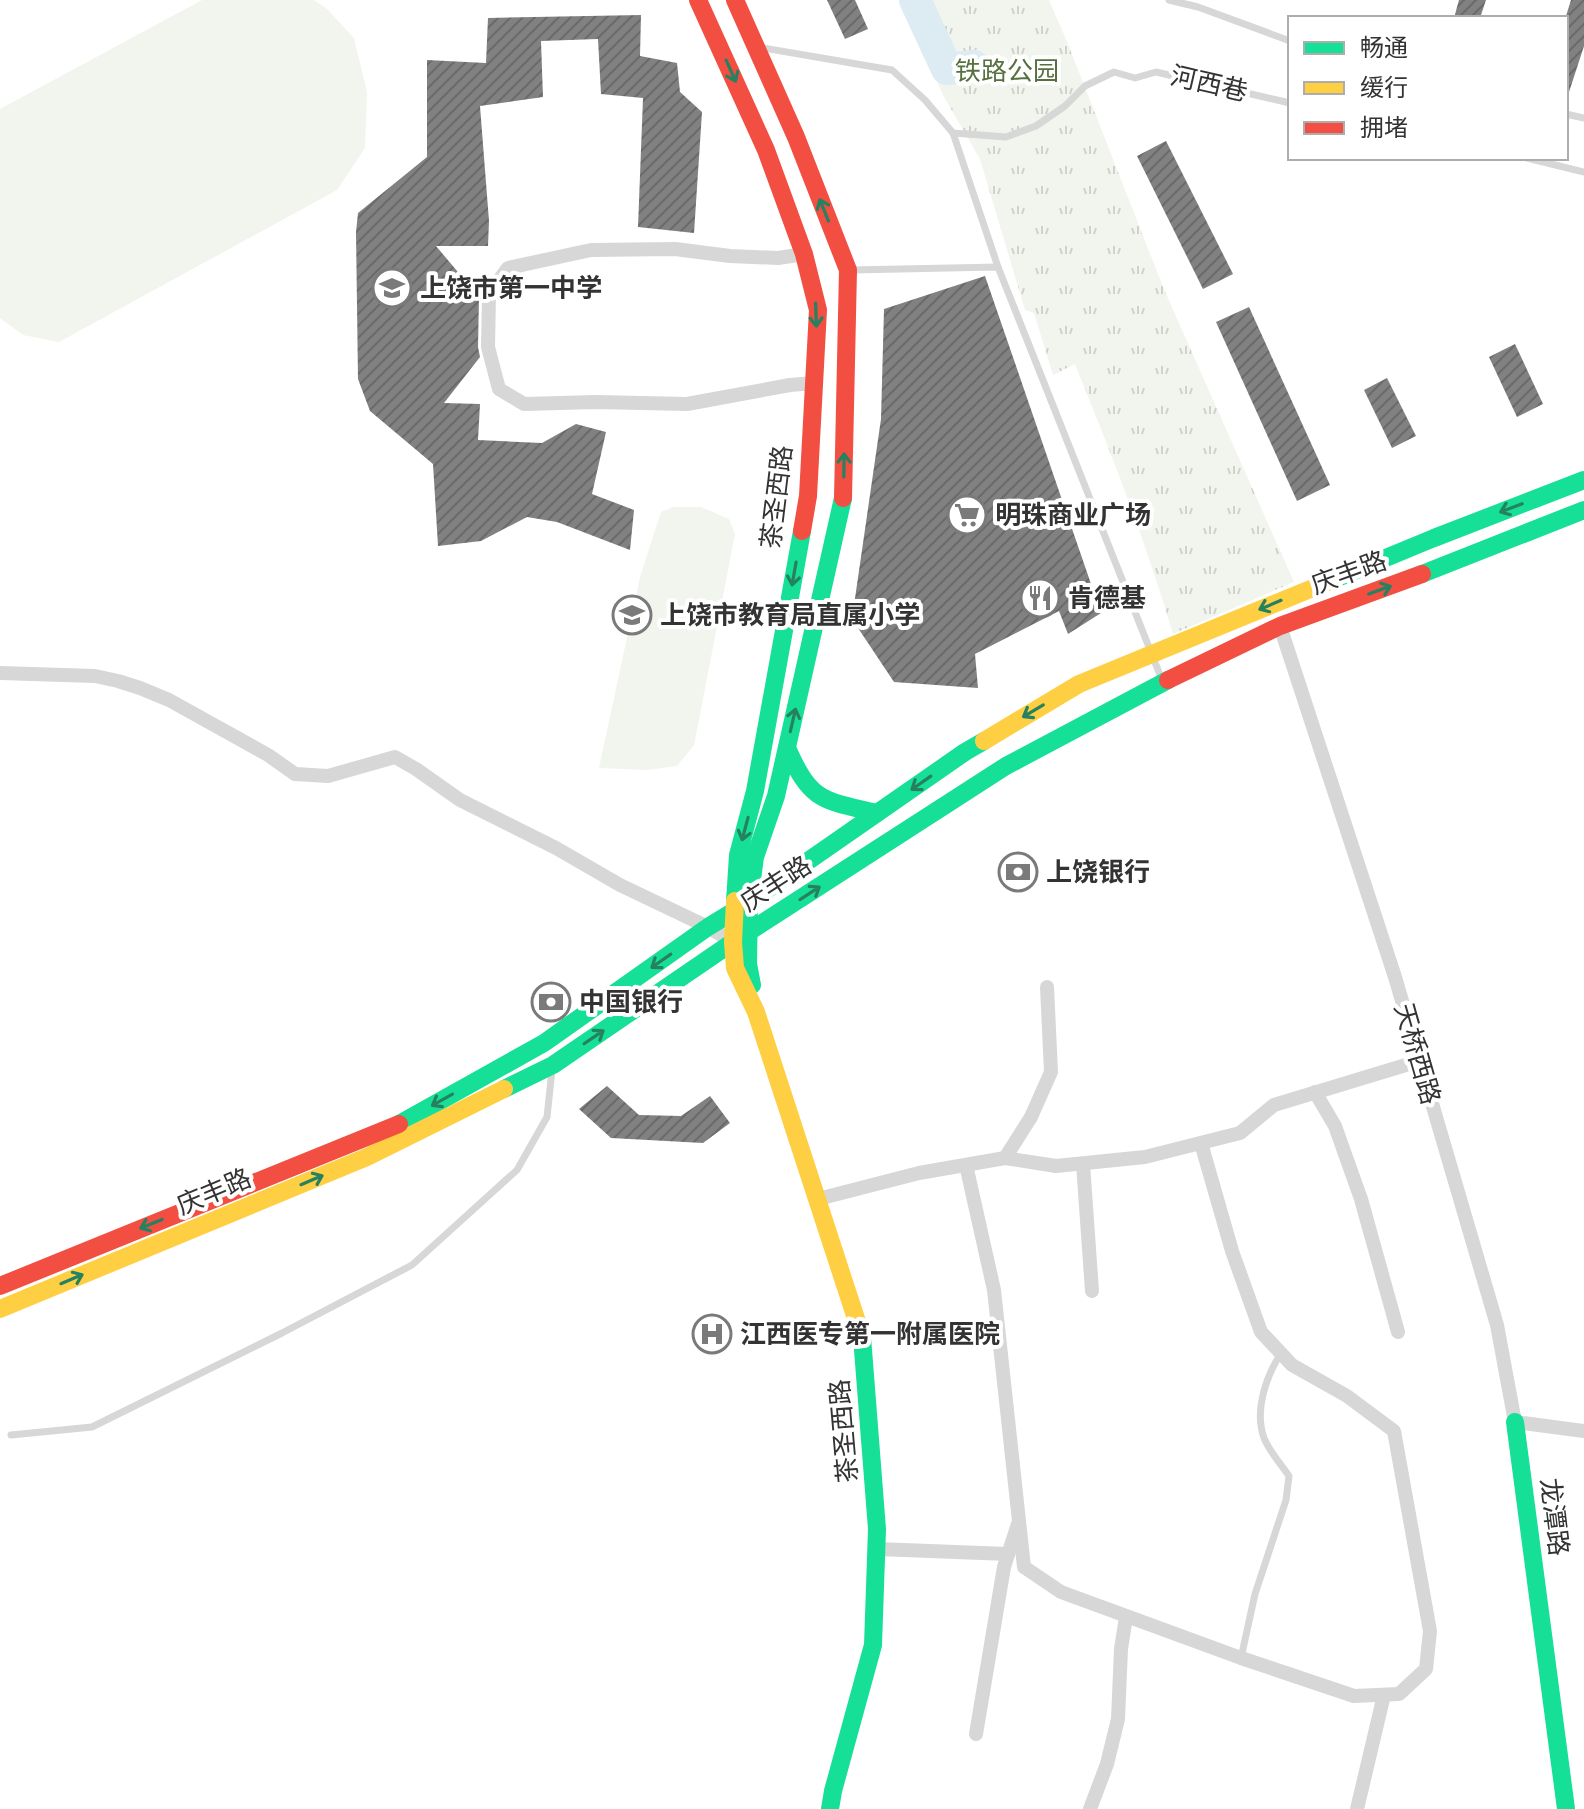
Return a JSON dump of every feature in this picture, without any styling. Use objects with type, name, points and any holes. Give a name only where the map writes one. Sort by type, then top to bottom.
[{"type":"main road","name":"茶圣西路","points":[[698,0],[766,150],[804,254],[818,310],[808,496],[755,791],[738,855],[742,907],[741,937],[735,968],[756,1012],[863,1342],[877,1529],[873,1645],[830,1809]]},
{"type":"main road","name":"茶圣西路","points":[[735,0],[796,137],[848,270],[843,497],[776,796],[742,907]]},
{"type":"main road","points":[[0,1286],[395,1126],[544,1043],[965,752],[1079,684],[1434,538],[1584,480]]},
{"type":"main road","name":"庆丰路","points":[[0,1309],[367,1157],[553,1065],[741,937],[1006,766],[1163,682],[1280,626],[1405,581],[1584,510]]},
{"type":"main road","points":[[787,748],[805,785],[828,801],[877,813]]},
{"type":"main road","name":"龙潭路","points":[[1515,1422],[1566,1809]]},
{"type":"street","points":[[804,254],[778,258],[675,249],[591,250],[508,268],[489,294],[488,347],[499,389],[524,404],[687,404],[814,383]]},
{"type":"street","name":"天桥西路","points":[[1280,626],[1390,963],[1497,1325],[1515,1422]]},
{"type":"street","points":[[0,673],[95,676],[140,688],[169,700],[268,755],[295,774],[328,776],[395,757],[460,800],[556,848],[620,885],[708,927],[741,937]]},
{"type":"street","points":[[1005,1158],[1031,1117],[1051,1072],[1047,987]]},
{"type":"street","points":[[818,1199],[919,1173],[1005,1158],[1056,1166],[1145,1157],[1240,1133],[1274,1105],[1419,1061]]},
{"type":"street","points":[[1315,1092],[1335,1126],[1361,1199],[1398,1332]]},
{"type":"street","points":[[966,1165],[994,1290],[1024,1567],[1061,1592],[1241,1658],[1354,1696],[1399,1694],[1426,1669],[1430,1631],[1394,1431],[1347,1396],[1292,1365],[1261,1332],[1232,1251],[1201,1143]]},
{"type":"street","points":[[1083,1164],[1092,1291]]},
{"type":"street","points":[[1515,1422],[1584,1431]]},
{"type":"street","points":[[976,1734],[1004,1567],[1019,1520]]},
{"type":"street","points":[[877,1549],[1008,1554]]},
{"type":"street","points":[[1090,1809],[1107,1764],[1118,1719],[1121,1649],[1126,1617]]},
{"type":"street","points":[[1357,1809],[1384,1695]]},
{"type":"lane","points":[[1169,0],[1198,7],[1288,40]]},
{"type":"lane","points":[[756,46],[892,70],[925,100],[953,133],[998,267],[1163,682]]},
{"type":"lane","name":"河西巷","points":[[953,133],[1006,137],[1036,126],[1065,106],[1085,86],[1114,72],[1135,78],[1156,72],[1288,103]]},
{"type":"lane","points":[[1535,160],[1584,172]]},
{"type":"lane","points":[[848,270],[998,267]]},
{"type":"lane","points":[[11,1435],[92,1427],[412,1265],[517,1170],[547,1117],[553,1065]]},
{"type":"lane","points":[[1241,1658],[1255,1594],[1286,1500],[1289,1476],[1264,1439],[1259,1409],[1272,1368],[1281,1353]]},
{"type":"green space","points":[[202,0],[314,0],[327,9],[354,38],[367,92],[365,148],[337,190],[59,342],[23,335],[0,318],[0,109]]},
{"type":"green space","name":"铁路公园","points":[[900,0],[1049,0],[1163,287],[1294,582],[1173,634],[1140,532],[1075,364],[1053,375],[1034,313],[1025,310],[980,159],[944,97]]},
{"type":"green space","points":[[673,507],[701,507],[729,519],[735,534],[694,745],[677,766],[647,770],[599,768],[640,577],[661,512]]},
{"type":"building","points":[[827,0],[855,0],[868,29],[845,39]]},
{"type":"building","points":[[1459,0],[1486,0],[1481,16],[1455,16]]},
{"type":"building","points":[[1571,0],[1584,0],[1584,46],[1569,92],[1568,16]]},
{"type":"building","points":[[641,15],[640,56],[677,63],[680,92],[702,112],[694,233],[638,227],[643,98],[601,94],[598,39],[541,41],[543,97],[480,106],[489,221],[488,246],[436,246],[479,297],[480,357],[444,403],[480,404],[478,440],[542,443],[576,424],[606,432],[592,494],[634,510],[630,550],[557,522],[527,517],[481,541],[438,546],[433,464],[370,411],[358,379],[358,213],[427,157],[427,60],[486,63],[488,18]]},
{"type":"building","points":[[1166,141],[1233,274],[1203,289],[1137,156]]},
{"type":"building","name":"明珠商业广场","points":[[985,276],[1101,613],[1068,634],[1059,611],[975,654],[978,688],[894,682],[852,619],[881,419],[884,309]]},
{"type":"building","points":[[1249,307],[1330,485],[1297,501],[1216,322]]},
{"type":"building","points":[[1515,344],[1543,404],[1517,417],[1489,357]]},
{"type":"building","points":[[1387,378],[1416,436],[1392,448],[1364,390]]},
{"type":"building","points":[[607,1086],[639,1115],[681,1116],[710,1096],[730,1123],[703,1143],[611,1138],[579,1109]]},
{"type":"waterway","points":[[915,0],[947,69],[974,66]]},
{"type":"traffic: fast","points":[[1330,581],[1584,480]]},
{"type":"traffic: fast","points":[[752,985],[748,964],[749,902],[755,857],[776,796],[843,498]]},
{"type":"traffic: fast","points":[[1422,574],[1584,510]]},
{"type":"traffic: fast","points":[[735,901],[738,855],[755,791],[802,531]]},
{"type":"traffic: fast","points":[[504,1089],[553,1065],[733,942],[1006,766],[1168,680]]},
{"type":"traffic: fast","points":[[399,1124],[544,1043],[708,927],[984,741]]},
{"type":"traffic: fast","points":[[787,748],[803,779],[820,796],[877,813]]},
{"type":"traffic: fast","points":[[830,1809],[873,1645],[877,1529],[862,1337]]},
{"type":"traffic: fast","points":[[1515,1422],[1566,1809]]},
{"type":"traffic: slow","points":[[984,741],[1079,684],[1330,581]]},
{"type":"traffic: slow","points":[[735,901],[735,968],[756,1012],[862,1337]]},
{"type":"traffic: slow","points":[[0,1309],[367,1157],[504,1089]]},
{"type":"traffic: jam","points":[[698,0],[766,150],[804,254],[818,310],[808,496],[802,531]]},
{"type":"traffic: jam","points":[[735,0],[796,137],[848,270],[843,498]]},
{"type":"traffic: jam","points":[[1168,680],[1280,626],[1422,574]]},
{"type":"traffic: jam","points":[[0,1286],[399,1124]]},
{"type":"place","name":"上饶市第一中学","points":[[392,288]]},
{"type":"place","name":"明珠商业广场","points":[[967,515]]},
{"type":"place","name":"肯德基","points":[[1040,598]]},
{"type":"place","name":"上饶市教育局直属小学","points":[[632,615]]},
{"type":"place","name":"上饶银行","points":[[1018,872]]},
{"type":"place","name":"中国银行","points":[[551,1002]]},
{"type":"place","name":"江西医专第一附属医院","points":[[712,1334]]}]
